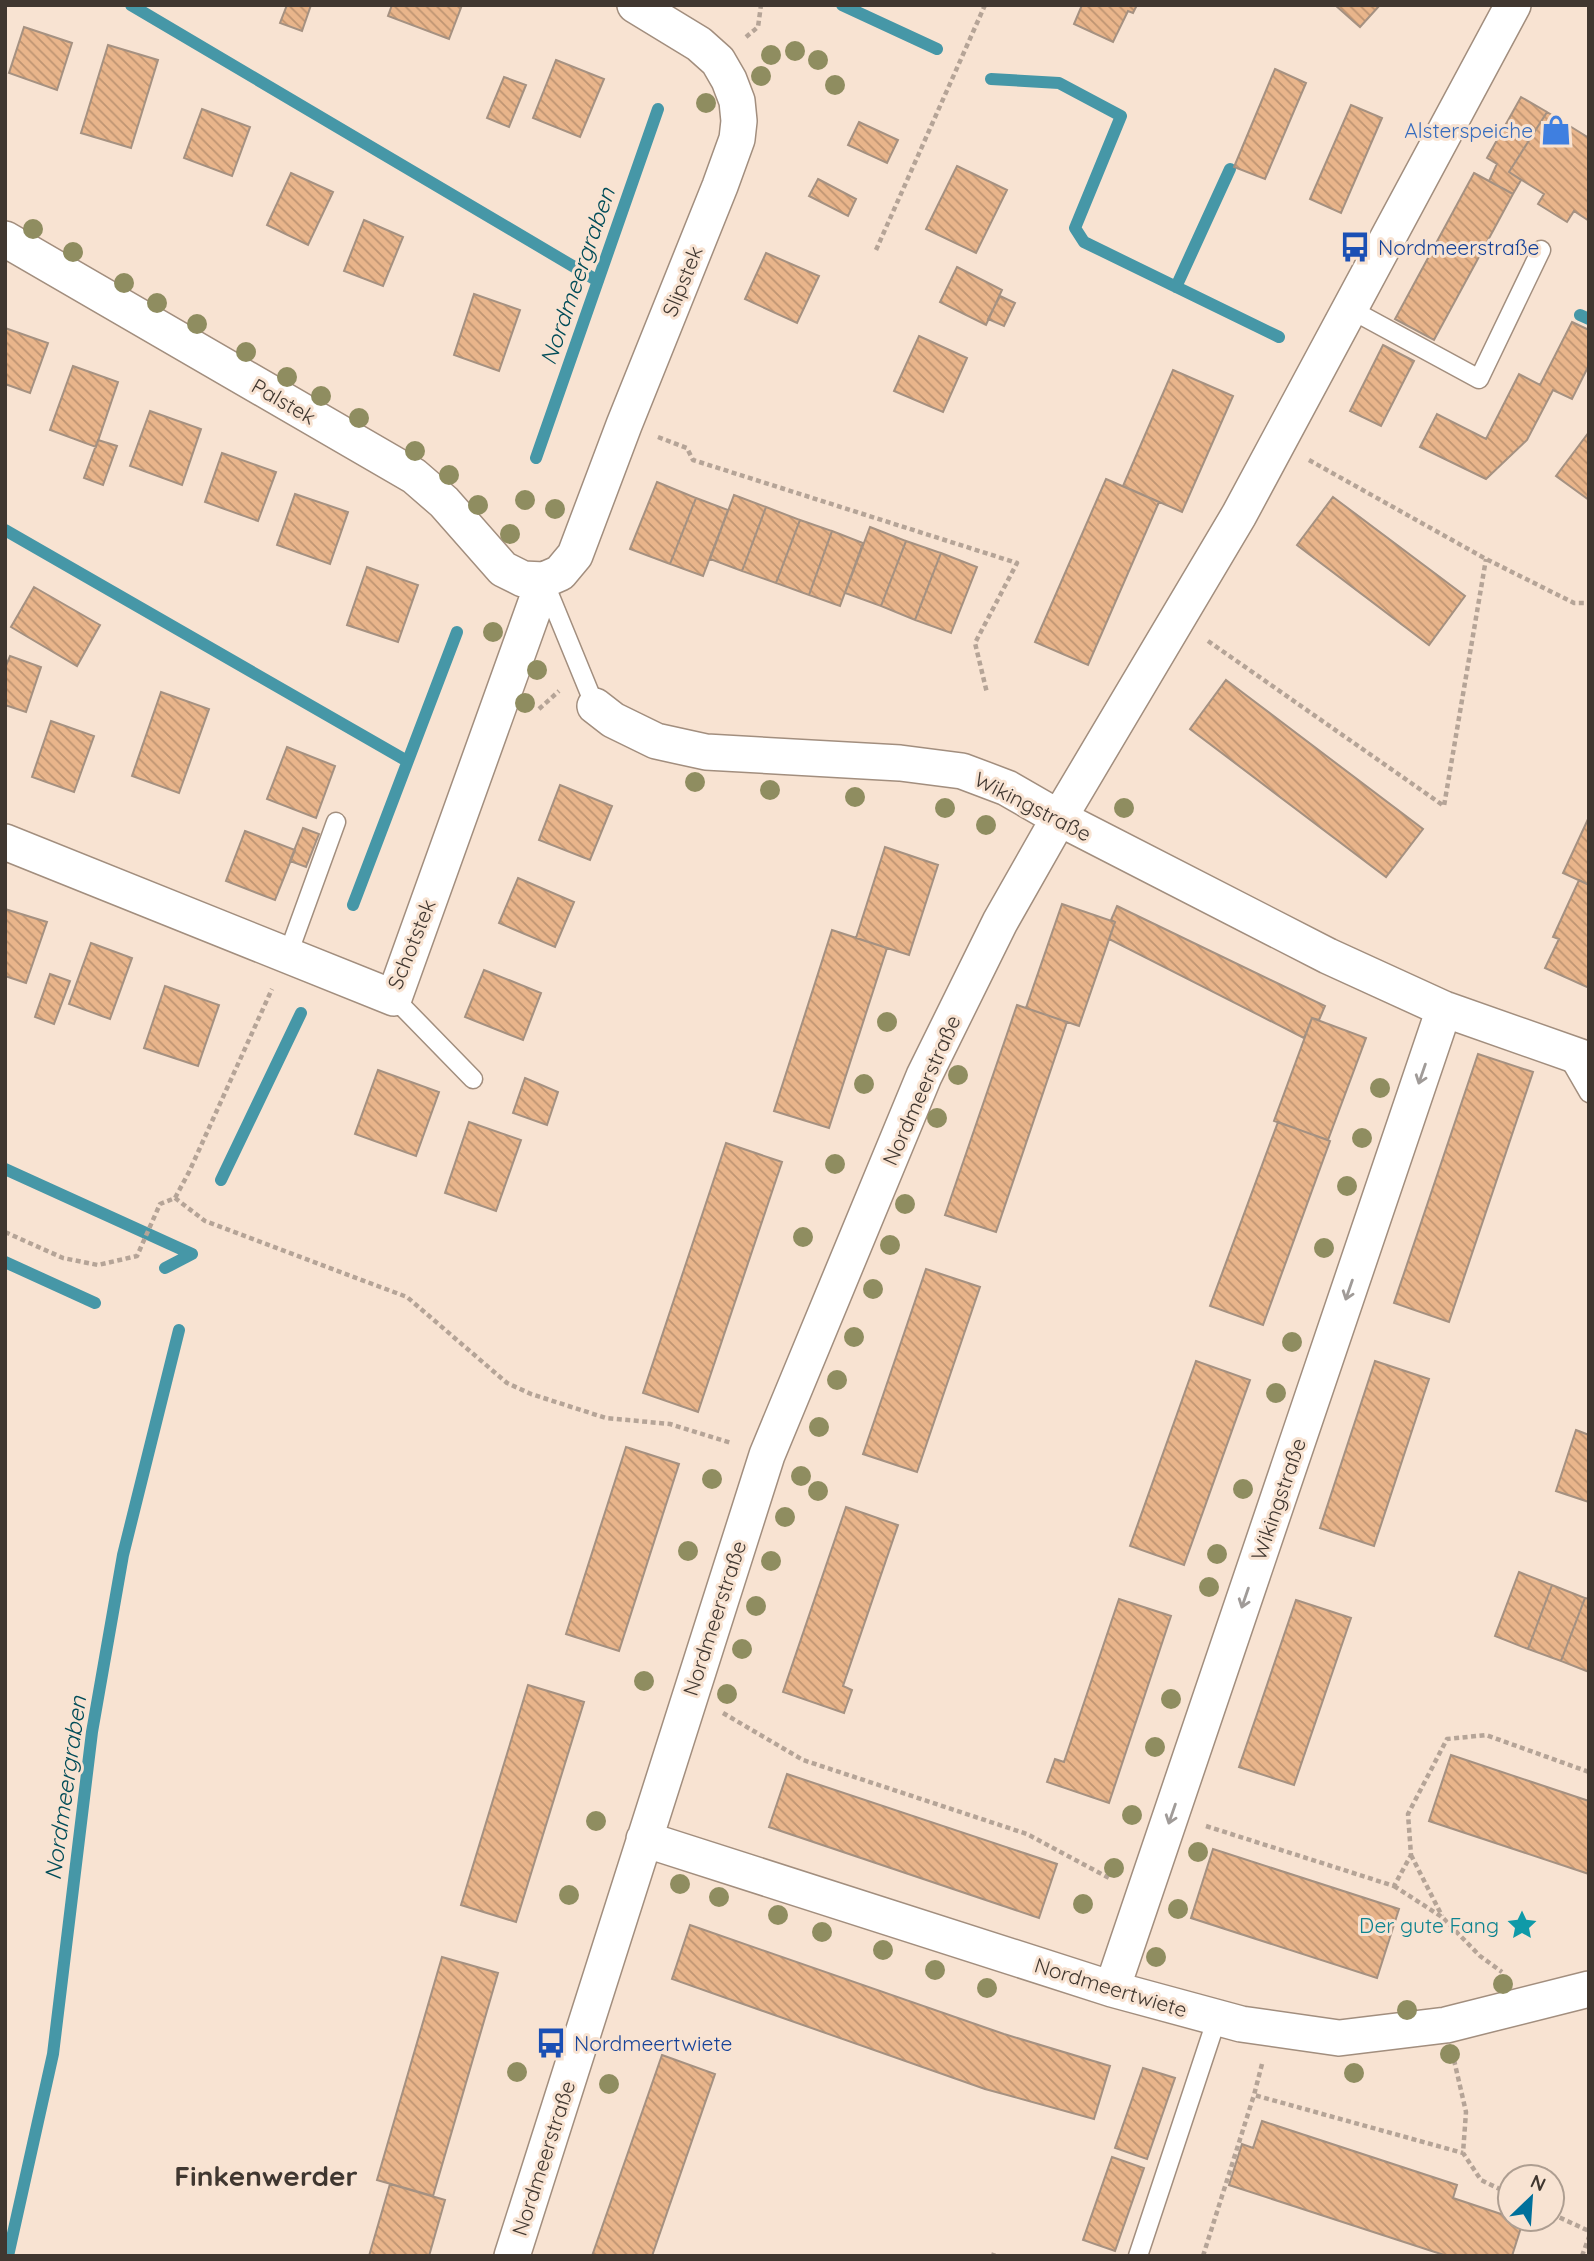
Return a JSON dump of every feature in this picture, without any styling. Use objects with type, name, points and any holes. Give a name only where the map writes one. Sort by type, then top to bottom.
[{"type":"street","name":"Slipstek","points":[[544,580],[560,573],[575,555],[737,139],[737,101],[718,61],[699,44],[635,5]]},
{"type":"street","name":"Nordmeerstraße","points":[[512,2256],[767,1455],[924,1076],[1000,922],[1238,515],[1513,5]]},
{"type":"street","name":"Palstek","points":[[5,239],[414,476],[444,502],[503,569],[523,579],[544,580]]},
{"type":"street","name":"Schotstek","points":[[5,842],[394,998],[544,580]]},
{"type":"street","name":"Wikingstraße","points":[[595,706],[613,720],[656,741],[706,752],[900,763],[962,771],[1007,788],[1059,818],[1328,956],[1444,1009],[1577,1056]]},
{"type":"street","name":"Wikingstraße","points":[[1112,1989],[1444,1009]]},
{"type":"street","name":"Nordmeertwiete","points":[[644,1839],[1112,1989],[1217,2018],[1271,2029],[1339,2038],[1446,2025],[1589,1989]]},
{"type":"lane","points":[[1350,309],[1479,379],[1541,250]]},
{"type":"lane","points":[[544,580],[595,706]]},
{"type":"lane","points":[[287,957],[335,822]]},
{"type":"lane","points":[[394,998],[473,1079]]},
{"type":"lane","points":[[1577,1056],[1589,1093]]},
{"type":"lane","points":[[1138,2256],[1217,2018]]},
{"type":"path","points":[[876,250],[985,5]]},
{"type":"path","points":[[624,425],[687,448],[693,460],[1017,563],[975,643],[987,693]]},
{"type":"path","points":[[1278,443],[1486,559],[1574,603],[1589,603]]},
{"type":"path","points":[[1177,619],[1444,806],[1486,559]]},
{"type":"path","points":[[5,1232],[63,1258],[98,1265],[137,1256],[160,1205],[175,1198],[189,1171],[287,957]]},
{"type":"path","points":[[175,1198],[205,1221],[407,1297],[507,1382],[531,1394],[606,1418],[670,1424],[767,1455]]},
{"type":"path","points":[[688,1700],[722,1712],[803,1760],[1027,1835],[1144,1896]]},
{"type":"path","points":[[1442,1917],[1411,1855],[1408,1814],[1447,1738],[1486,1735],[1589,1772]]},
{"type":"path","points":[[1172,1815],[1394,1886],[1442,1917],[1480,1956],[1544,2000]]},
{"type":"path","points":[[1394,1886],[1411,1855]]},
{"type":"path","points":[[1446,2025],[1466,2112],[1462,2153]]},
{"type":"path","points":[[1203,2256],[1254,2095],[1271,2029]]},
{"type":"path","points":[[1254,2095],[1462,2153],[1481,2180],[1496,2187]]},
{"type":"path","points":[[1566,2220],[1589,2231]]},
{"type":"path","points":[[1582,2256],[1589,2237]]},
{"type":"building","points":[[287,5],[311,5],[302,31],[280,23]]},
{"type":"building","points":[[392,5],[462,5],[449,39],[388,16]]},
{"type":"building","points":[[1082,5],[1137,5],[1133,13],[1128,11],[1113,42],[1074,24]]},
{"type":"building","points":[[1335,5],[1380,5],[1360,27]]},
{"type":"building","points":[[24,27],[72,43],[57,90],[9,73]]},
{"type":"building","points":[[108,45],[158,60],[131,148],[81,133]]},
{"type":"building","points":[[556,60],[604,79],[580,137],[533,118]]},
{"type":"building","points":[[1275,69],[1306,83],[1265,179],[1234,167]]},
{"type":"building","points":[[504,77],[526,85],[509,127],[487,118]]},
{"type":"building","points":[[1521,97],[1547,112],[1509,172],[1521,180],[1513,194],[1489,181],[1497,164],[1487,158]]},
{"type":"building","points":[[1351,105],[1382,118],[1341,213],[1310,199]]},
{"type":"building","points":[[202,109],[250,127],[232,176],[184,158]]},
{"type":"building","points":[[1547,112],[1589,138],[1589,221],[1574,211],[1567,222],[1538,204],[1544,194],[1509,172]]},
{"type":"building","points":[[859,122],[898,140],[887,163],[848,145]]},
{"type":"building","points":[[957,166],[1007,190],[976,253],[926,229]]},
{"type":"building","points":[[291,173],[333,192],[308,245],[267,225]]},
{"type":"building","points":[[1474,173],[1513,194],[1434,340],[1395,319]]},
{"type":"building","points":[[818,179],[856,199],[848,216],[809,196]]},
{"type":"building","points":[[364,220],[403,237],[383,286],[344,271]]},
{"type":"building","points":[[766,253],[819,276],[797,323],[745,299]]},
{"type":"building","points":[[957,267],[1002,290],[986,325],[940,302]]},
{"type":"building","points":[[474,294],[520,310],[499,371],[454,355]]},
{"type":"building","points":[[1000,296],[1015,303],[1004,326],[988,319]]},
{"type":"building","points":[[1572,322],[1589,330],[1589,365],[1572,399],[1553,390],[1527,440],[1486,479],[1420,447],[1437,414],[1486,439],[1519,374],[1540,385]]},
{"type":"building","points":[[5,328],[48,343],[30,393],[5,384]]},
{"type":"building","points":[[919,336],[967,358],[943,412],[894,391]]},
{"type":"building","points":[[1383,345],[1414,361],[1381,426],[1350,411]]},
{"type":"building","points":[[73,366],[118,382],[96,447],[50,430]]},
{"type":"building","points":[[1173,370],[1233,396],[1182,512],[1123,486]]},
{"type":"building","points":[[150,411],[201,429],[182,485],[130,466]]},
{"type":"building","points":[[1589,432],[1589,500],[1556,476]]},
{"type":"building","points":[[98,440],[117,446],[103,485],[84,478]]},
{"type":"building","points":[[222,453],[276,472],[258,521],[205,502]]},
{"type":"building","points":[[1106,479],[1159,502],[1088,665],[1035,642]]},
{"type":"building","points":[[657,482],[696,498],[670,564],[630,549]]},
{"type":"building","points":[[295,494],[348,512],[330,564],[277,545]]},
{"type":"building","points":[[734,495],[766,507],[742,571],[710,559]]},
{"type":"building","points":[[1333,497],[1465,596],[1429,645],[1297,545]]},
{"type":"building","points":[[696,498],[728,510],[703,576],[670,564]]},
{"type":"building","points":[[766,507],[800,520],[776,583],[742,571]]},
{"type":"building","points":[[800,520],[832,531],[809,595],[776,583]]},
{"type":"building","points":[[870,527],[906,541],[881,606],[845,593]]},
{"type":"building","points":[[832,531],[863,543],[840,606],[809,595]]},
{"type":"building","points":[[906,541],[941,553],[915,620],[881,606]]},
{"type":"building","points":[[941,553],[977,567],[951,633],[915,620]]},
{"type":"building","points":[[367,567],[418,585],[398,642],[347,625]]},
{"type":"building","points":[[34,587],[100,625],[77,666],[11,627]]},
{"type":"building","points":[[10,656],[41,667],[26,712],[5,705],[5,668]]},
{"type":"building","points":[[1226,680],[1423,829],[1386,877],[1190,729]]},
{"type":"building","points":[[161,692],[209,709],[179,793],[132,776]]},
{"type":"building","points":[[51,721],[94,736],[74,792],[32,777]]},
{"type":"building","points":[[287,747],[335,766],[316,818],[267,799]]},
{"type":"building","points":[[560,785],[612,806],[590,860],[539,840]]},
{"type":"building","points":[[1589,817],[1589,885],[1563,873]]},
{"type":"building","points":[[303,828],[319,834],[306,867],[290,861]]},
{"type":"building","points":[[245,831],[295,850],[275,900],[226,881]]},
{"type":"building","points":[[885,847],[938,865],[909,955],[856,938]]},
{"type":"building","points":[[518,878],[574,902],[555,947],[499,923]]},
{"type":"building","points":[[1579,880],[1589,885],[1589,988],[1545,968],[1559,939],[1553,937]]},
{"type":"building","points":[[1062,904],[1115,922],[1079,1026],[1026,1008]]},
{"type":"building","points":[[1117,906],[1325,1006],[1319,1020],[1312,1018],[1304,1038],[1109,939],[1115,922],[1111,920]]},
{"type":"building","points":[[5,909],[47,922],[26,983],[5,976]]},
{"type":"building","points":[[832,930],[887,948],[829,1128],[774,1111]]},
{"type":"building","points":[[91,943],[132,958],[110,1019],[69,1004]]},
{"type":"building","points":[[484,970],[541,993],[523,1040],[465,1017]]},
{"type":"building","points":[[50,974],[70,981],[54,1024],[35,1017]]},
{"type":"building","points":[[165,986],[219,1005],[198,1066],[144,1048]]},
{"type":"building","points":[[1017,1005],[1067,1022],[996,1232],[945,1215]]},
{"type":"building","points":[[1312,1018],[1366,1038],[1328,1140],[1274,1121]]},
{"type":"building","points":[[1478,1054],[1533,1072],[1449,1322],[1394,1303]]},
{"type":"building","points":[[378,1070],[439,1092],[416,1156],[355,1134]]},
{"type":"building","points":[[525,1078],[558,1092],[547,1125],[513,1113]]},
{"type":"building","points":[[469,1122],[521,1140],[496,1211],[445,1193]]},
{"type":"building","points":[[1278,1122],[1330,1141],[1263,1325],[1210,1306]]},
{"type":"building","points":[[726,1143],[782,1162],[698,1412],[643,1393]]},
{"type":"building","points":[[926,1269],[980,1287],[917,1472],[863,1454]]},
{"type":"building","points":[[1196,1361],[1250,1380],[1184,1565],[1130,1546]]},
{"type":"building","points":[[1375,1361],[1429,1379],[1374,1546],[1320,1528]]},
{"type":"building","points":[[1576,1430],[1589,1435],[1589,1502],[1556,1491]]},
{"type":"building","points":[[626,1447],[679,1464],[619,1651],[566,1634]]},
{"type":"building","points":[[846,1507],[898,1525],[843,1686],[852,1690],[844,1713],[783,1692]]},
{"type":"building","points":[[1519,1572],[1552,1585],[1528,1649],[1495,1636]]},
{"type":"building","points":[[1552,1585],[1585,1598],[1561,1661],[1528,1649]]},
{"type":"building","points":[[1585,1598],[1589,1599],[1589,1672],[1561,1661]]},
{"type":"building","points":[[1119,1599],[1171,1616],[1109,1803],[1047,1782],[1055,1759],[1064,1762]]},
{"type":"building","points":[[1296,1600],[1351,1618],[1294,1785],[1239,1767]]},
{"type":"building","points":[[528,1685],[584,1702],[516,1922],[461,1905]]},
{"type":"building","points":[[1451,1755],[1589,1801],[1589,1874],[1429,1821]]},
{"type":"building","points":[[787,1774],[1057,1864],[1039,1918],[769,1827]]},
{"type":"building","points":[[1213,1849],[1399,1909],[1377,1978],[1191,1918]]},
{"type":"building","points":[[690,1925],[1004,2034],[1110,2066],[1094,2119],[985,2089],[672,1979]]},
{"type":"building","points":[[442,1957],[498,1973],[433,2196],[377,2180]]},
{"type":"building","points":[[662,2055],[715,2074],[652,2256],[592,2256]]},
{"type":"building","points":[[1143,2068],[1175,2078],[1147,2159],[1115,2148]]},
{"type":"building","points":[[1262,2121],[1457,2185],[1453,2198],[1496,2212],[1496,2233],[1519,2233],[1512,2256],[1447,2256],[1229,2185],[1242,2144],[1253,2148]]},
{"type":"building","points":[[1112,2157],[1144,2168],[1115,2251],[1083,2240]]},
{"type":"building","points":[[390,2184],[445,2200],[429,2256],[369,2256]]},
{"type":"waterway","points":[[131,5],[598,281]]},
{"type":"waterway","points":[[842,5],[937,49]]},
{"type":"waterway","points":[[991,79],[1059,83],[1121,116],[1075,228],[1084,242],[1279,337]]},
{"type":"waterway","name":"Nordmeergraben","points":[[536,458],[658,109]]},
{"type":"waterway","points":[[1176,287],[1230,169]]},
{"type":"waterway","points":[[1580,315],[1589,319]]},
{"type":"waterway","points":[[5,530],[407,761]]},
{"type":"waterway","name":"Nordmeergraben","points":[[353,905],[457,632]]},
{"type":"waterway","name":"Nordmeergraben","points":[[221,1180],[301,1013]]},
{"type":"waterway","points":[[5,1169],[192,1254]]},
{"type":"waterway","points":[[165,1268],[192,1254]]},
{"type":"waterway","points":[[5,1262],[95,1303]]},
{"type":"waterway","name":"Nordmeergraben","points":[[8,2256],[53,2054],[92,1732],[123,1555],[179,1330]]},
{"type":"place","name":"Alsterspeiche","points":[[1556,130]]},
{"type":"place","name":"Nordmeerstraße","points":[[1355,247]]},
{"type":"place","name":"Der gute Fang","points":[[1522,1925]]},
{"type":"place","name":"Nordmeertwiete","points":[[551,2043]]},
{"type":"district","name":"Finkenwerder","points":[[266,2175]]}]
